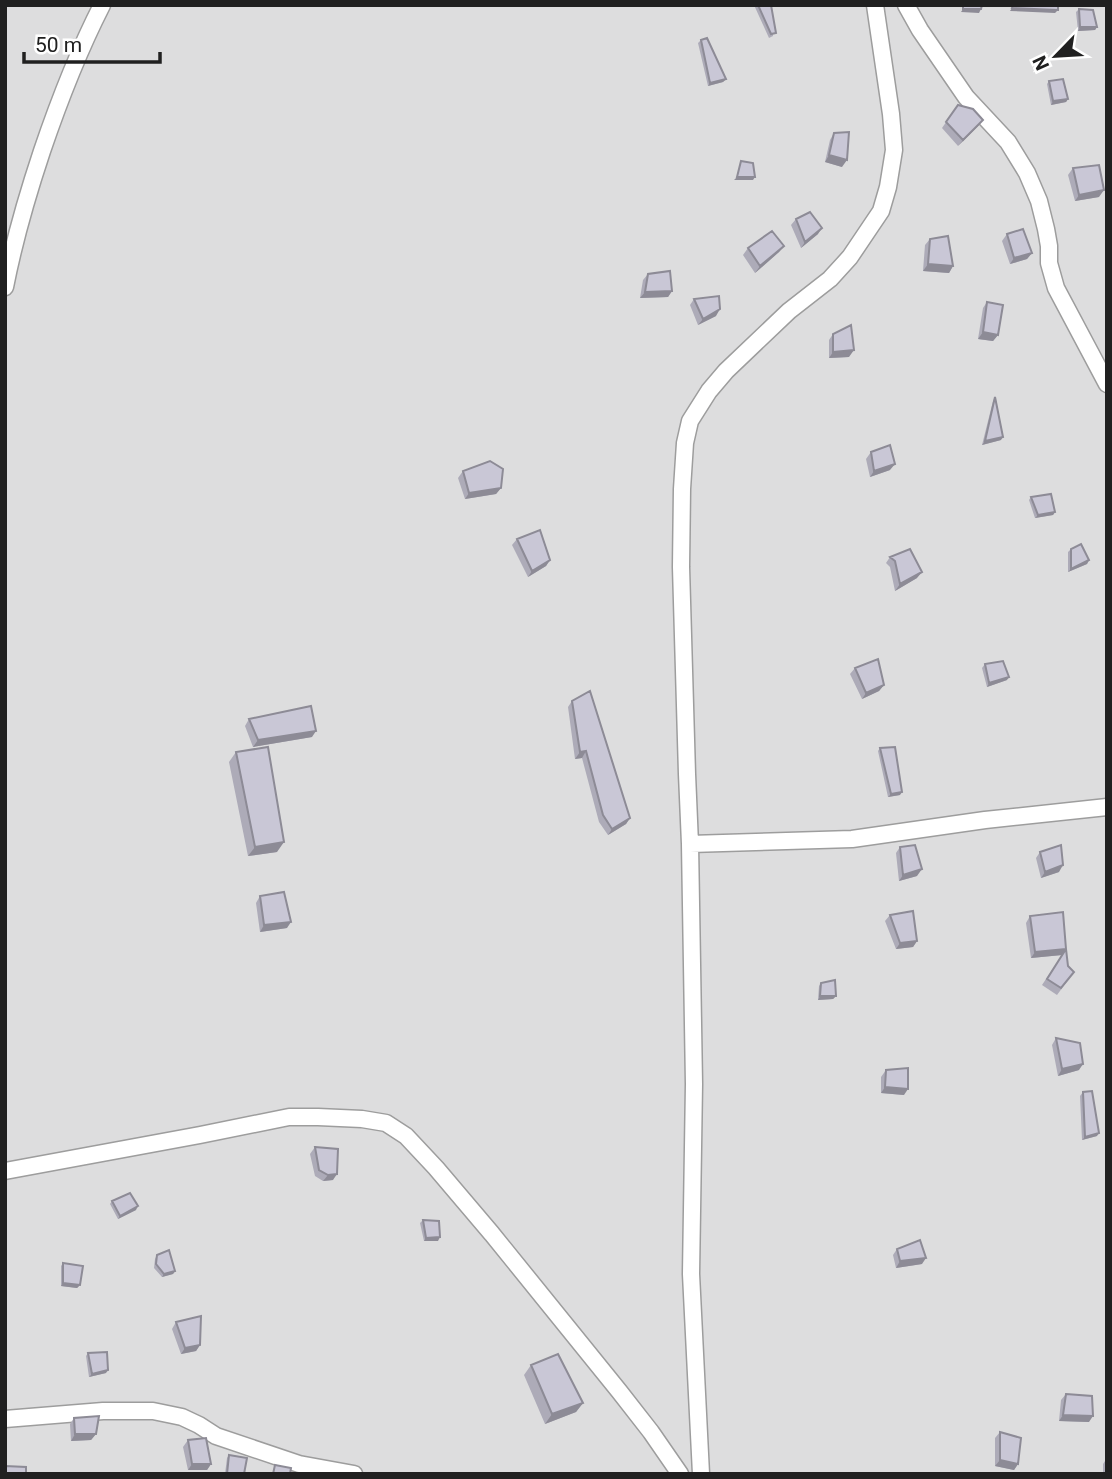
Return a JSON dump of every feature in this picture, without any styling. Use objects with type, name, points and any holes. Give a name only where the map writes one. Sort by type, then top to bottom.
[{"type":"street","points":[[5,287],[19,226],[55,113],[102,5]]},
{"type":"street","points":[[701,1474],[691,1274],[694,1084],[681,568],[685,443],[690,421],[709,391],[726,371],[789,311],[830,279],[850,257],[881,211],[894,150],[875,5]]},
{"type":"street","points":[[906,5],[966,97],[1008,142],[1027,173],[1039,201],[1056,288],[1107,384]]},
{"type":"street","points":[[690,844],[852,839],[985,820],[1107,807]]},
{"type":"street","points":[[5,1171],[289,1117],[318,1116],[386,1123],[406,1136],[484,1225],[619,1391],[680,1474]]},
{"type":"street","points":[[5,1419],[103,1411],[153,1411],[182,1417],[216,1436],[299,1464],[354,1474]]},
{"type":"shaded area","points":[[5,5],[1107,5],[1107,1474],[5,1474]]},
{"type":"building","points":[[758,5],[771,5],[776,33],[771,34]]},
{"type":"building","points":[[963,5],[982,5],[981,9],[963,9]]},
{"type":"building","points":[[1013,5],[1058,5],[1058,10],[1012,8]]},
{"type":"building","points":[[1079,9],[1093,10],[1097,27],[1080,27]]},
{"type":"building","points":[[707,38],[726,79],[710,83],[701,40]]},
{"type":"building","points":[[1063,79],[1068,99],[1053,101],[1049,81]]},
{"type":"building","points":[[958,105],[973,109],[983,120],[963,140],[946,122]]},
{"type":"building","points":[[849,132],[847,160],[829,155],[834,133]]},
{"type":"building","points":[[741,161],[753,163],[755,177],[737,177]]},
{"type":"building","points":[[1099,165],[1104,190],[1079,195],[1073,168]]},
{"type":"building","points":[[810,212],[822,228],[805,242],[796,219]]},
{"type":"building","points":[[1023,229],[1032,253],[1014,258],[1007,234]]},
{"type":"building","points":[[772,231],[784,246],[760,266],[748,248]]},
{"type":"building","points":[[948,236],[953,266],[928,264],[930,239]]},
{"type":"building","points":[[670,271],[672,291],[645,292],[648,274]]},
{"type":"building","points":[[719,296],[720,309],[703,319],[694,299]]},
{"type":"building","points":[[987,302],[1003,305],[998,335],[983,332]]},
{"type":"building","points":[[851,325],[854,350],[833,352],[833,334]]},
{"type":"building","points":[[995,397],[1003,437],[985,441]]},
{"type":"building","points":[[890,445],[895,464],[874,471],[871,452]]},
{"type":"building","points":[[490,461],[503,469],[501,488],[469,493],[463,471]]},
{"type":"building","points":[[1051,494],[1055,512],[1038,515],[1031,497]]},
{"type":"building","points":[[540,530],[550,560],[532,571],[517,539]]},
{"type":"building","points":[[1081,544],[1089,560],[1071,569],[1071,549]]},
{"type":"building","points":[[910,549],[922,572],[900,584],[895,561],[890,557]]},
{"type":"building","points":[[878,659],[884,685],[866,693],[855,668]]},
{"type":"building","points":[[1003,661],[1009,677],[989,683],[985,664]]},
{"type":"building","points":[[590,691],[630,818],[612,829],[603,815],[586,751],[580,752],[572,701]]},
{"type":"building","points":[[311,706],[316,731],[258,740],[249,719]]},
{"type":"building","points":[[268,747],[284,842],[255,847],[236,752]]},
{"type":"building","points":[[895,747],[902,792],[891,794],[880,748]]},
{"type":"building","points":[[915,845],[922,869],[903,875],[900,847]]},
{"type":"building","points":[[1061,845],[1063,865],[1045,872],[1040,852]]},
{"type":"building","points":[[284,892],[291,922],[264,925],[260,896]]},
{"type":"building","points":[[913,911],[917,941],[900,943],[890,915]]},
{"type":"building","points":[[1063,912],[1066,949],[1035,952],[1030,916]]},
{"type":"building","points":[[1066,949],[1068,966],[1074,972],[1061,988],[1047,979]]},
{"type":"building","points":[[835,980],[836,996],[820,996],[821,983]]},
{"type":"building","points":[[1056,1038],[1080,1043],[1083,1064],[1062,1069]]},
{"type":"building","points":[[908,1068],[908,1089],[885,1087],[886,1070]]},
{"type":"building","points":[[1092,1091],[1099,1133],[1085,1137],[1083,1092]]},
{"type":"building","points":[[315,1147],[338,1149],[337,1174],[328,1175],[319,1170]]},
{"type":"building","points":[[130,1193],[138,1206],[120,1216],[112,1201]]},
{"type":"building","points":[[423,1220],[439,1221],[440,1237],[426,1238]]},
{"type":"building","points":[[920,1240],[926,1258],[900,1261],[897,1249]]},
{"type":"building","points":[[169,1250],[175,1271],[164,1274],[156,1264],[157,1255]]},
{"type":"building","points":[[63,1263],[83,1266],[80,1285],[63,1283]]},
{"type":"building","points":[[201,1316],[200,1345],[185,1348],[176,1322]]},
{"type":"building","points":[[107,1352],[108,1370],[92,1374],[88,1353]]},
{"type":"building","points":[[558,1354],[583,1403],[552,1414],[531,1365]]},
{"type":"building","points":[[1066,1394],[1092,1396],[1093,1416],[1063,1415]]},
{"type":"building","points":[[99,1416],[96,1434],[75,1434],[74,1418]]},
{"type":"building","points":[[1000,1432],[1021,1438],[1018,1464],[1000,1460]]},
{"type":"building","points":[[206,1438],[211,1464],[192,1464],[188,1440]]},
{"type":"building","points":[[229,1455],[247,1458],[244,1474],[227,1474]]},
{"type":"building","points":[[275,1465],[291,1468],[290,1474],[273,1474]]},
{"type":"building","points":[[5,1466],[26,1467],[26,1474],[5,1474]]}]
